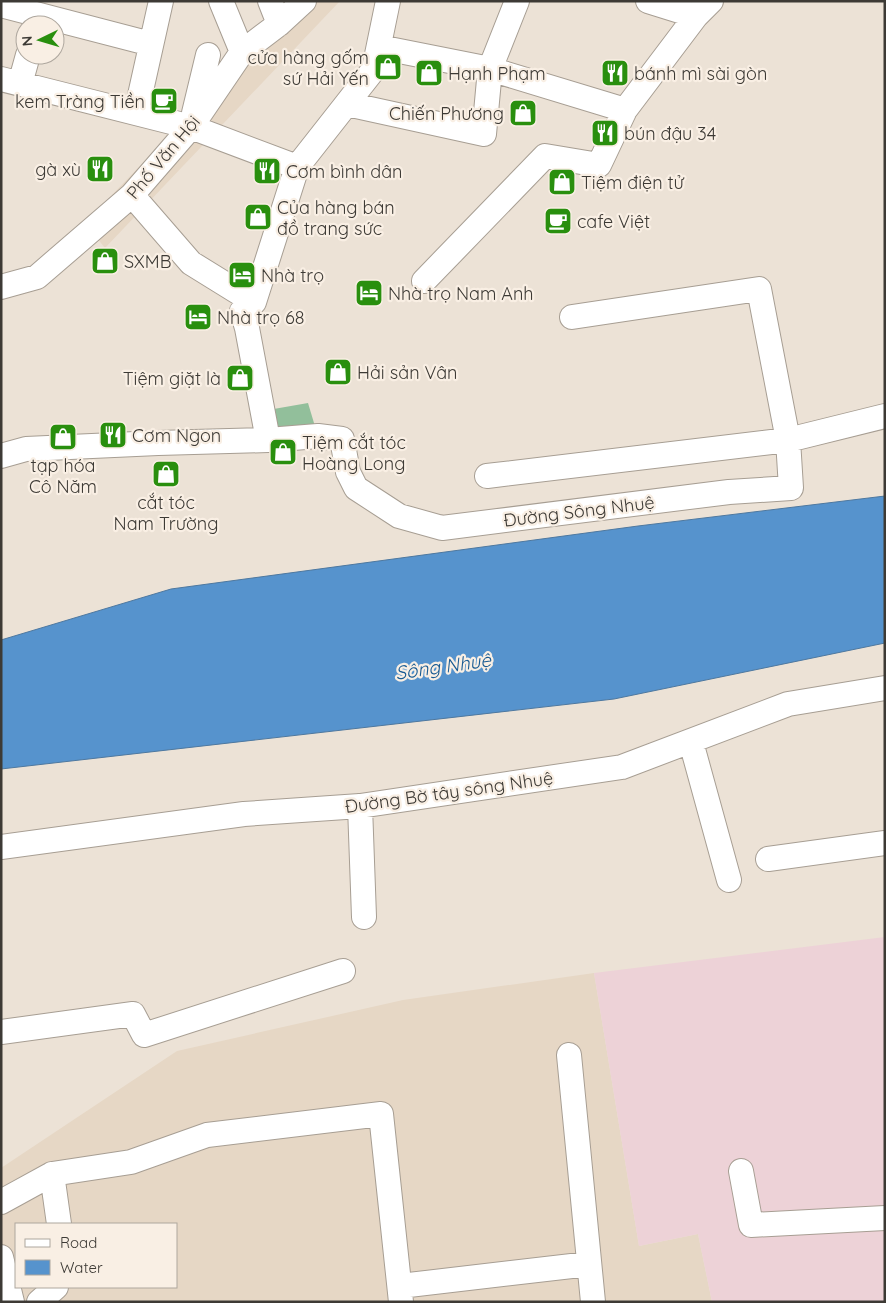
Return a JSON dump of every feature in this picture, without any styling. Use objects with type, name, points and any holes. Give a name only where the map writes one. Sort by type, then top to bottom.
[{"type":"street","points":[[136,113],[161,1]]},
{"type":"street","points":[[221,1],[242,52]]},
{"type":"street","points":[[270,1],[279,24]]},
{"type":"street","name":"Phố Văn Hội","points":[[1,286],[37,277],[132,195],[191,127],[242,52],[279,24],[304,1]]},
{"type":"street","points":[[1,456],[26,449],[268,440],[247,328],[242,311],[254,302],[298,167],[374,69],[388,1]]},
{"type":"street","points":[[347,104],[484,134],[490,69],[517,1]]},
{"type":"street","points":[[648,1],[704,9]]},
{"type":"street","points":[[1,5],[151,44]]},
{"type":"street","points":[[424,281],[545,156],[599,165],[624,110],[704,9]]},
{"type":"street","points":[[379,47],[490,69],[624,110]]},
{"type":"street","points":[[191,127],[208,55]]},
{"type":"street","points":[[21,65],[10,81],[191,127],[298,167]]},
{"type":"street","points":[[132,195],[191,263],[254,302]]},
{"type":"street","points":[[572,317],[759,289],[788,440]]},
{"type":"street","points":[[486,476],[788,440],[885,416]]},
{"type":"street","name":"Đường Sông Nhuệ","points":[[268,440],[318,436],[342,439],[348,472],[356,488],[399,516],[442,528],[729,492],[791,488],[788,440]]},
{"type":"street","name":"Đường Bờ tây sông Nhuệ","points":[[1,847],[244,814],[360,806],[622,767],[788,704],[885,688]]},
{"type":"street","points":[[691,742],[729,880]]},
{"type":"street","points":[[360,806],[364,917]]},
{"type":"street","points":[[768,859],[885,843]]},
{"type":"street","points":[[1,1032],[133,1014],[144,1035],[343,971]]},
{"type":"street","points":[[569,1055],[593,1302]]},
{"type":"street","points":[[1,1202],[52,1174],[131,1162],[207,1135],[381,1114],[401,1294],[589,1264]]},
{"type":"street","points":[[741,1171],[751,1226],[885,1218]]},
{"type":"street","points":[[52,1174],[60,1223]]},
{"type":"street","points":[[1,1257],[12,1302]]},
{"type":"street","points":[[39,1302],[55,1288]]},
{"type":"shaded area","points":[[299,1],[340,1],[105,248],[85,223]]},
{"type":"shaded area","points":[[885,937],[885,1302],[712,1302],[698,1234],[639,1246],[594,973]]},
{"type":"shaded area","points":[[594,973],[639,1246],[698,1234],[712,1302],[1,1302],[1,1168],[177,1051],[403,1000]]},
{"type":"green space","points":[[308,403],[317,433],[273,435],[268,410]]},
{"type":"water","name":"Sông Nhuệ","points":[[885,496],[885,643],[614,699],[1,769],[1,640],[171,589],[638,526]]},
{"type":"place","name":"cửa hàng gốm sứ Hải Yến","points":[[388,67]]},
{"type":"place","name":"Hạnh Phạm","points":[[429,73]]},
{"type":"place","name":"bánh mì sài gòn","points":[[615,73]]},
{"type":"place","name":"kem Tràng Tiền","points":[[164,101]]},
{"type":"place","name":"Chiến Phương","points":[[523,113]]},
{"type":"place","name":"bún đậu 34","points":[[605,133]]},
{"type":"place","name":"gà xù","points":[[100,169]]},
{"type":"place","name":"Cơm bình dân","points":[[267,171]]},
{"type":"place","name":"Tiệm điện tử","points":[[562,182]]},
{"type":"place","name":"Của hàng bán đồ trang sức","points":[[258,217]]},
{"type":"place","name":"cafe Việt","points":[[558,221]]},
{"type":"place","name":"SXMB","points":[[105,261]]},
{"type":"place","name":"Nhà trọ","points":[[242,275]]},
{"type":"place","name":"Nhà trọ Nam Anh","points":[[369,293]]},
{"type":"place","name":"Nhà trọ 68","points":[[198,317]]},
{"type":"place","name":"Hải sản Vân","points":[[338,372]]},
{"type":"place","name":"Tiệm giặt là","points":[[240,378]]},
{"type":"place","name":"Cơm Ngon","points":[[113,435]]},
{"type":"place","name":"tạp hóa Cô Năm","points":[[63,437]]},
{"type":"place","name":"Tiệm cắt tóc Hoàng Long","points":[[283,452]]},
{"type":"place","name":"cắt tóc Nam Trường","points":[[166,474]]}]
